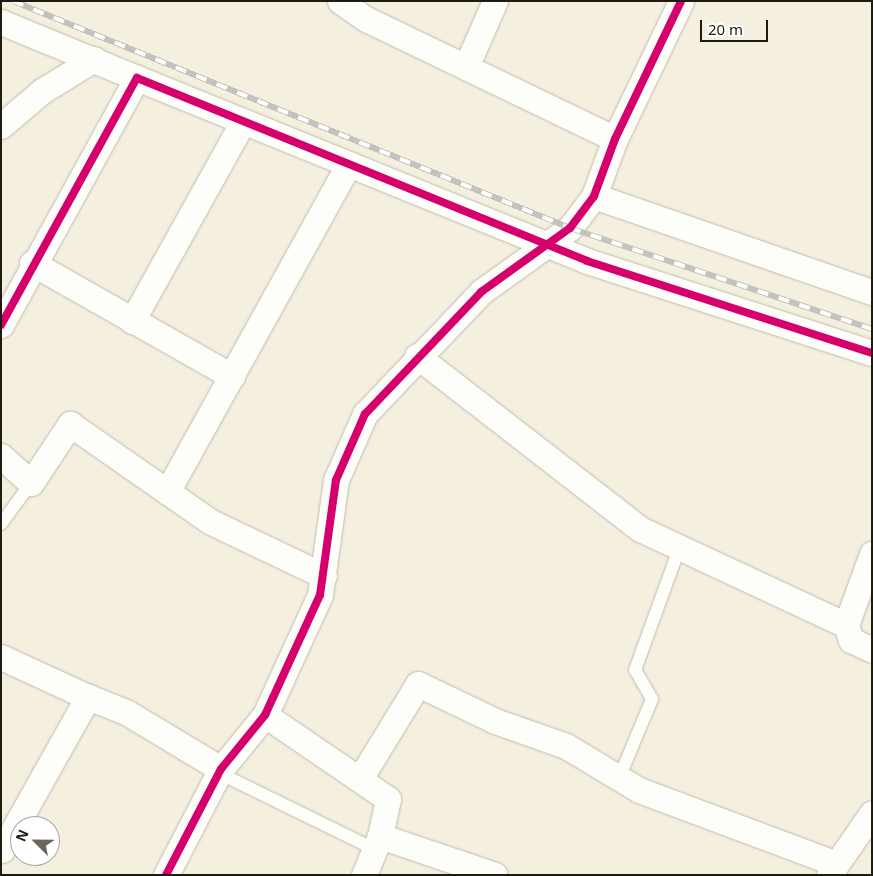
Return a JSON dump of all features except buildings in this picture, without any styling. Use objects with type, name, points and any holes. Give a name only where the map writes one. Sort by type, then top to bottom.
[{"type":"street","points":[[340,1],[370,10],[466,67],[615,139]]},
{"type":"street","points":[[466,67],[495,1]]},
{"type":"street","points":[[166,875],[220,771],[265,715],[320,595],[324,576],[329,514],[346,449],[370,408],[417,356],[481,292],[550,246],[594,196],[615,139],[681,1]]},
{"type":"street","points":[[1,22],[94,59],[242,123],[550,246],[777,325],[872,353]]},
{"type":"street","points":[[1,126],[42,91],[94,59]]},
{"type":"street","points":[[1,325],[32,263],[137,78]]},
{"type":"street","points":[[132,321],[242,123]]},
{"type":"street","points":[[167,492],[348,164]]},
{"type":"street","points":[[594,196],[826,280],[872,292]]},
{"type":"street","points":[[32,263],[232,376]]},
{"type":"street","points":[[417,356],[640,529],[679,549],[846,625]]},
{"type":"street","points":[[1,456],[31,483],[70,424],[211,522],[324,576]]},
{"type":"street","points":[[872,554],[846,625],[852,640],[872,650]]},
{"type":"street","points":[[1,657],[88,697],[126,712],[220,771]]},
{"type":"street","points":[[361,778],[418,684],[495,721],[566,746],[639,790],[831,869],[872,813]]},
{"type":"street","points":[[2,850],[88,697]]},
{"type":"street","points":[[265,715],[388,798],[377,842],[364,875]]},
{"type":"street","points":[[377,842],[495,875]]},
{"type":"lane","points":[[1,524],[31,483]]},
{"type":"lane","points":[[619,778],[652,699],[635,670],[679,549]]},
{"type":"lane","points":[[220,771],[377,842]]},
{"type":"railway","points":[[13,1],[570,228],[872,329]]},
{"type":"cycle path","points":[[166,875],[221,769],[265,715],[320,595],[336,480],[365,414],[481,292],[570,228],[594,196],[615,139],[681,1]]},
{"type":"cycle path","points":[[1,325],[137,78],[587,261],[872,353]]}]
